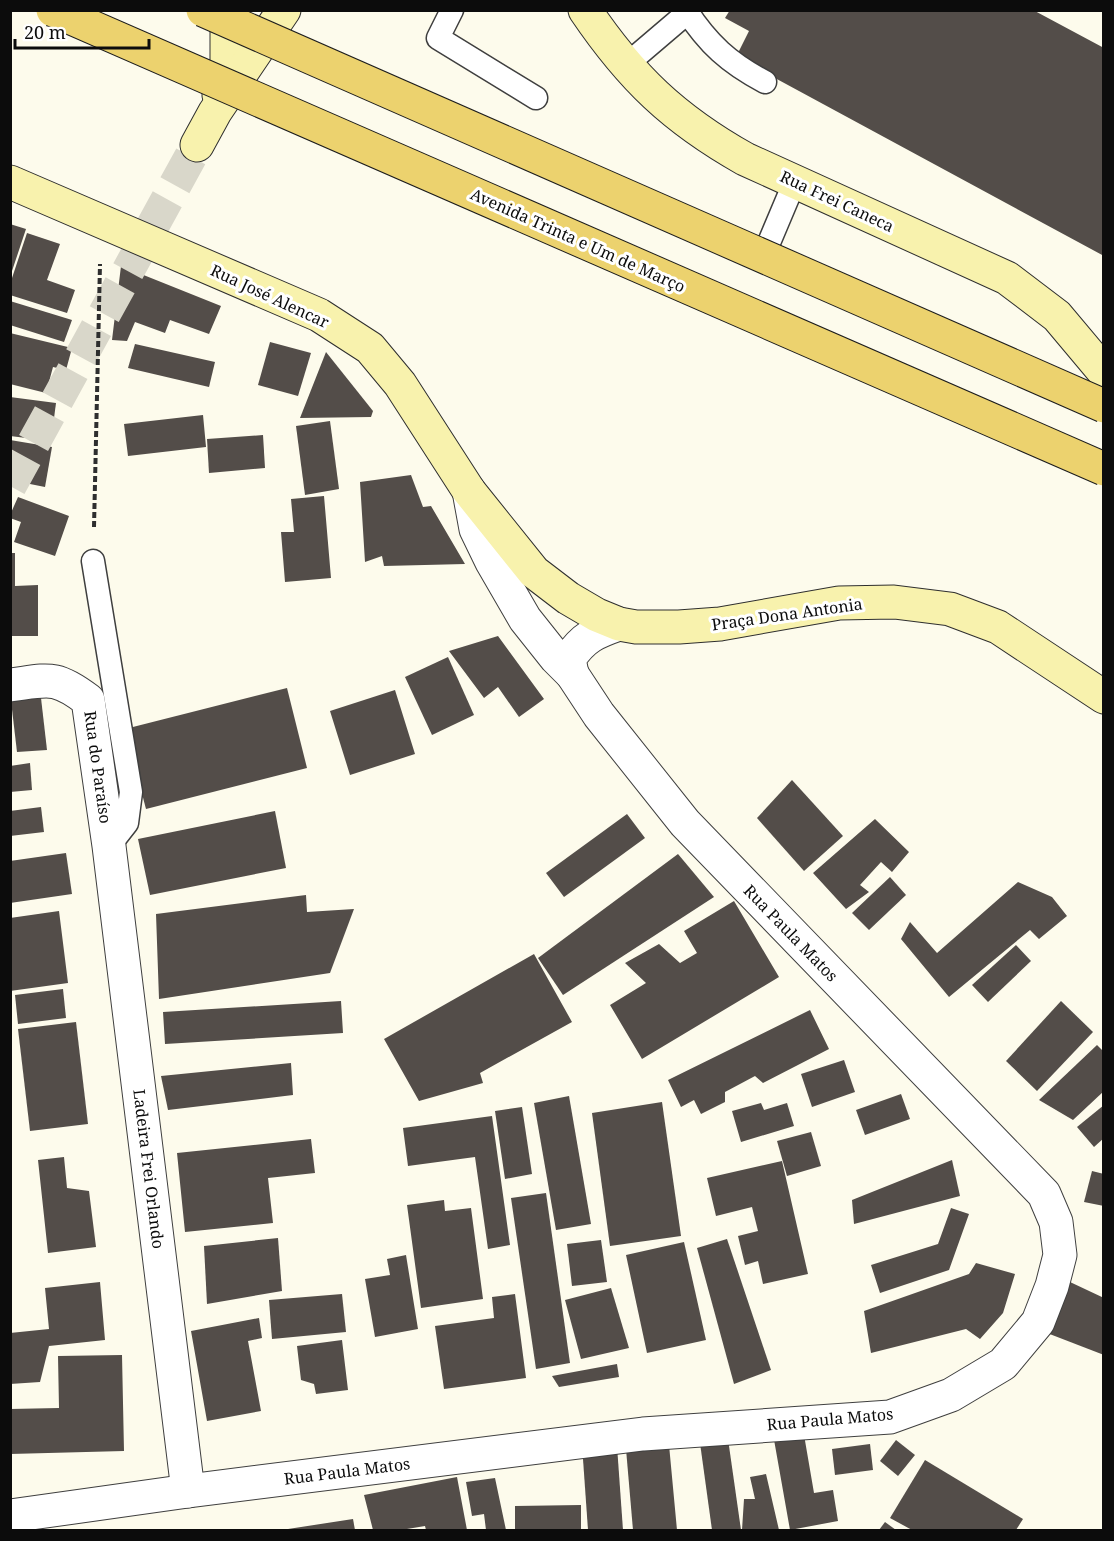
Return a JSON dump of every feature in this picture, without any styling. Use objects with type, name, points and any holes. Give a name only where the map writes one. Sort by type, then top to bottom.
[{"type":"main road","name":"Avenida Trinta e Um de Março","points":[[53,10],[1104,470]]},
{"type":"main road","points":[[203,10],[1104,406]]},
{"type":"street","points":[[215,112],[228,61],[227,10]]},
{"type":"street","points":[[196,145],[215,112],[284,10]]},
{"type":"street","name":"Rua Frei Caneca","points":[[585,10],[609,46],[670,110],[709,138],[745,159],[1007,278],[1057,316],[1104,372]]},
{"type":"street","name":"Rua José Alencar","points":[[10,182],[319,315],[370,348],[400,384],[469,491],[534,572]]},
{"type":"street","name":"Rua Paula Matos","points":[[10,1516],[643,1434],[890,1417],[951,1395],[1003,1364],[1038,1322],[1052,1286],[1060,1256],[1056,1222],[1044,1194],[685,823],[600,715],[572,674],[525,619],[476,529],[469,491]]},
{"type":"street","name":"Praça Dona Antonia","points":[[534,572],[568,598],[597,615],[619,624],[636,627],[720,624],[839,603],[894,602],[950,609],[998,627],[1104,697]]},
{"type":"street","points":[[572,674],[569,659],[577,646],[593,633],[619,624]]},
{"type":"street","name":"Rua do Paraíso","points":[[10,685],[50,680],[70,687],[88,700],[109,846]]},
{"type":"street","name":"Ladeira Frei Orlando","points":[[109,846],[189,1491]]},
{"type":"lane","points":[[452,10],[438,38],[536,98]]},
{"type":"lane","points":[[626,64],[687,12],[722,55],[740,69],[765,82]]},
{"type":"lane","points":[[768,245],[795,181]]},
{"type":"lane","points":[[93,561],[131,792],[127,823],[109,846]]},
{"type":"path","points":[[93,561],[100,222]]},
{"type":"building","points":[[730,10],[1033,10],[1104,48],[1104,256],[736,57],[749,31],[725,18]]},
{"type":"building","points":[[10,224],[26,229],[11,274],[10,274]]},
{"type":"building","points":[[27,233],[60,244],[47,280],[75,290],[67,313],[10,295],[10,284]]},
{"type":"building","points":[[121,266],[221,306],[209,334],[170,320],[165,333],[135,322],[127,341],[112,340]]},
{"type":"building","points":[[10,301],[72,320],[64,342],[10,325]]},
{"type":"building","points":[[10,333],[72,348],[66,370],[53,367],[46,393],[10,384]]},
{"type":"building","points":[[270,342],[311,353],[298,396],[258,385]]},
{"type":"building","points":[[135,344],[215,362],[209,387],[128,368]]},
{"type":"building","points":[[326,352],[373,411],[371,417],[300,418]]},
{"type":"building","points":[[10,397],[56,403],[51,441],[10,436]]},
{"type":"building","points":[[203,415],[206,447],[128,456],[124,424]]},
{"type":"building","points":[[330,421],[339,489],[305,495],[296,426]]},
{"type":"building","points":[[263,435],[265,468],[209,473],[207,439]]},
{"type":"building","points":[[10,440],[52,447],[45,487],[10,480]]},
{"type":"building","points":[[411,475],[423,507],[431,506],[465,564],[384,566],[382,556],[365,562],[360,482]]},
{"type":"building","points":[[324,496],[331,578],[285,582],[281,532],[294,532],[291,499]]},
{"type":"building","points":[[18,497],[69,516],[55,556],[14,542],[21,522],[10,518],[10,515]]},
{"type":"building","points":[[10,553],[15,553],[15,586],[38,585],[38,636],[10,636]]},
{"type":"building","points":[[498,636],[544,699],[519,717],[498,687],[484,698],[449,651]]},
{"type":"building","points":[[448,657],[474,715],[432,735],[405,677]]},
{"type":"building","points":[[287,688],[307,768],[146,809],[125,729]]},
{"type":"building","points":[[395,690],[415,754],[350,775],[330,711]]},
{"type":"building","points":[[41,698],[47,750],[17,752],[11,701]]},
{"type":"building","points":[[30,763],[32,790],[10,792],[10,766]]},
{"type":"building","points":[[792,780],[843,836],[804,871],[757,818]]},
{"type":"building","points":[[41,807],[44,832],[10,836],[10,811]]},
{"type":"building","points":[[275,811],[286,868],[150,895],[138,839]]},
{"type":"building","points":[[627,814],[645,838],[564,897],[546,873]]},
{"type":"building","points":[[875,819],[909,852],[892,872],[881,862],[860,885],[869,892],[846,909],[813,873]]},
{"type":"building","points":[[66,853],[72,894],[10,903],[10,861]]},
{"type":"building","points":[[678,854],[714,897],[563,995],[538,958]]},
{"type":"building","points":[[890,877],[906,895],[869,930],[852,913]]},
{"type":"building","points":[[1018,882],[1052,897],[1067,916],[1039,939],[1030,930],[949,997],[901,939],[910,922],[937,953]]},
{"type":"building","points":[[306,895],[307,912],[354,909],[330,973],[159,999],[156,914]]},
{"type":"building","points":[[734,901],[779,977],[642,1059],[610,1005],[646,983],[625,963],[659,944],[680,963],[697,953],[684,931]]},
{"type":"building","points":[[59,911],[68,983],[10,991],[10,918]]},
{"type":"building","points":[[1016,945],[1031,961],[988,1002],[972,985]]},
{"type":"building","points":[[534,954],[572,1022],[480,1073],[483,1083],[419,1101],[384,1039]]},
{"type":"building","points":[[63,989],[66,1018],[18,1024],[15,995]]},
{"type":"building","points":[[341,1001],[343,1033],[165,1044],[163,1012]]},
{"type":"building","points":[[1061,1001],[1093,1032],[1037,1091],[1006,1061]]},
{"type":"building","points":[[810,1010],[829,1049],[763,1083],[755,1076],[725,1092],[725,1102],[701,1114],[694,1100],[681,1107],[668,1080]]},
{"type":"building","points":[[76,1022],[88,1124],[30,1131],[18,1029]]},
{"type":"building","points":[[1097,1045],[1104,1052],[1104,1091],[1073,1120],[1039,1100]]},
{"type":"building","points":[[844,1060],[855,1092],[812,1107],[801,1074]]},
{"type":"building","points":[[291,1063],[293,1095],[168,1110],[161,1076]]},
{"type":"building","points":[[901,1094],[910,1119],[865,1135],[856,1110]]},
{"type":"building","points":[[569,1096],[591,1224],[556,1230],[534,1103]]},
{"type":"building","points":[[662,1102],[681,1236],[610,1246],[592,1113]]},
{"type":"building","points":[[761,1103],[764,1110],[787,1103],[794,1126],[741,1142],[732,1111]]},
{"type":"building","points":[[1104,1105],[1104,1138],[1094,1147],[1077,1127]]},
{"type":"building","points":[[522,1107],[532,1174],[505,1179],[495,1111]]},
{"type":"building","points":[[492,1116],[510,1245],[488,1249],[475,1157],[408,1166],[403,1128]]},
{"type":"building","points":[[811,1132],[821,1166],[787,1176],[777,1141]]},
{"type":"building","points":[[311,1139],[315,1173],[268,1178],[273,1223],[185,1232],[177,1153]]},
{"type":"building","points":[[64,1157],[67,1188],[89,1191],[96,1247],[48,1253],[38,1160]]},
{"type":"building","points":[[952,1160],[960,1196],[854,1224],[852,1200]]},
{"type":"building","points":[[782,1161],[808,1274],[763,1284],[758,1261],[745,1265],[738,1236],[758,1231],[752,1207],[716,1216],[707,1178]]},
{"type":"building","points":[[1092,1171],[1104,1174],[1104,1206],[1084,1202]]},
{"type":"building","points":[[546,1193],[570,1363],[536,1369],[511,1198]]},
{"type":"building","points":[[444,1200],[445,1211],[471,1208],[483,1299],[421,1308],[407,1205]]},
{"type":"building","points":[[951,1208],[969,1214],[949,1270],[880,1293],[871,1265],[938,1244]]},
{"type":"building","points":[[278,1238],[282,1291],[207,1304],[204,1246]]},
{"type":"building","points":[[727,1239],[771,1370],[734,1384],[697,1248]]},
{"type":"building","points":[[601,1240],[607,1282],[572,1286],[567,1244]]},
{"type":"building","points":[[684,1242],[706,1340],[647,1353],[626,1255]]},
{"type":"building","points":[[406,1255],[418,1329],[375,1337],[365,1279],[390,1275],[387,1259]]},
{"type":"building","points":[[976,1263],[1015,1274],[1003,1313],[980,1339],[966,1329],[871,1353],[864,1311],[969,1274]]},
{"type":"building","points":[[100,1282],[105,1340],[49,1346],[40,1382],[10,1384],[10,1333],[49,1329],[45,1288]]},
{"type":"building","points":[[1070,1282],[1104,1298],[1104,1355],[1047,1333]]},
{"type":"building","points":[[611,1288],[629,1348],[581,1359],[565,1300]]},
{"type":"building","points":[[342,1294],[346,1332],[272,1339],[269,1300]]},
{"type":"building","points":[[515,1294],[526,1378],[444,1389],[435,1326],[494,1318],[492,1297]]},
{"type":"building","points":[[259,1318],[262,1338],[248,1341],[261,1411],[207,1421],[191,1331]]},
{"type":"building","points":[[342,1340],[348,1390],[316,1394],[314,1384],[301,1380],[297,1346]]},
{"type":"building","points":[[122,1355],[124,1451],[10,1454],[10,1409],[59,1408],[58,1356]]},
{"type":"building","points":[[617,1364],[619,1377],[559,1387],[552,1376]]},
{"type":"building","points":[[803,1429],[814,1493],[833,1490],[838,1521],[790,1530],[773,1434]]},
{"type":"building","points":[[728,1439],[741,1530],[712,1530],[700,1443]]},
{"type":"building","points":[[896,1440],[915,1455],[898,1476],[880,1461]]},
{"type":"building","points":[[870,1444],[873,1470],[835,1475],[832,1449]]},
{"type":"building","points":[[669,1445],[677,1530],[633,1530],[626,1449]]},
{"type":"building","points":[[617,1446],[623,1530],[588,1530],[583,1459]]},
{"type":"building","points":[[925,1460],[1023,1519],[1016,1530],[912,1530],[890,1518]]},
{"type":"building","points":[[766,1474],[779,1530],[742,1530],[744,1499],[755,1499],[750,1477]]},
{"type":"building","points":[[457,1477],[467,1530],[426,1530],[425,1526],[401,1530],[373,1530],[364,1495]]},
{"type":"building","points":[[495,1478],[506,1530],[486,1530],[484,1514],[472,1516],[466,1482]]},
{"type":"building","points":[[581,1505],[581,1530],[515,1530],[515,1506]]},
{"type":"building","points":[[353,1519],[355,1530],[288,1530],[288,1529]]},
{"type":"building","points":[[885,1522],[896,1530],[879,1530]]},
{"type":"tunnel","points":[[10,486],[197,145]]}]
